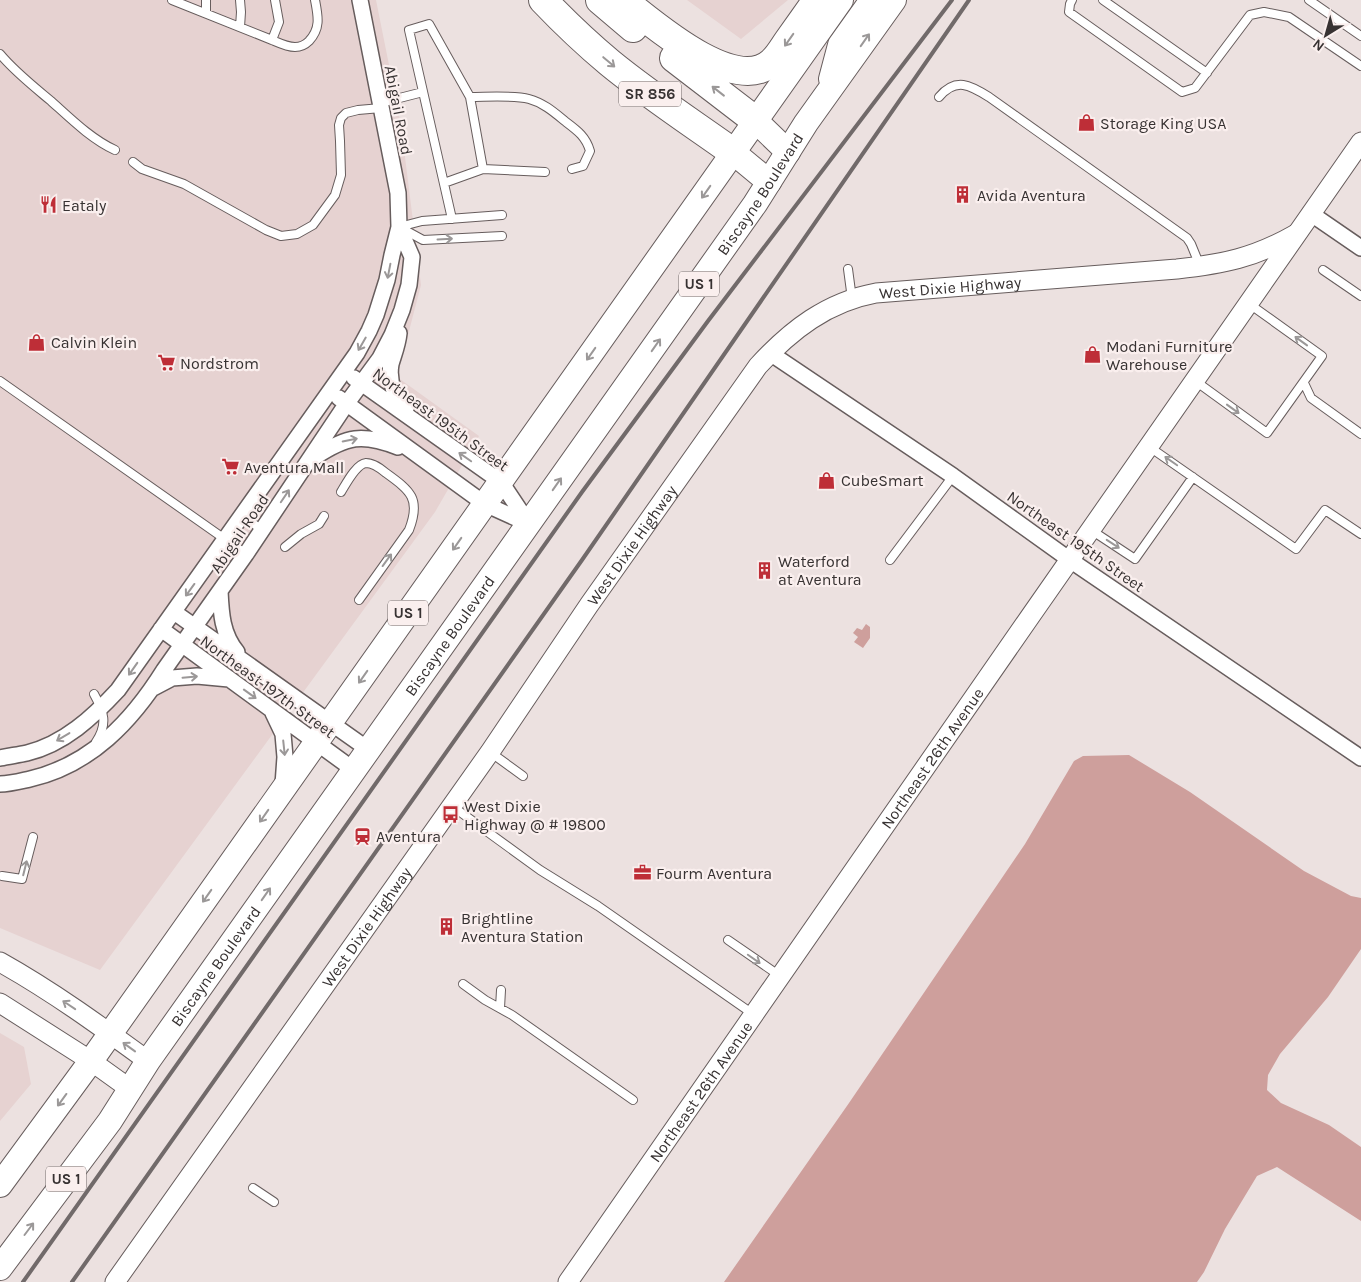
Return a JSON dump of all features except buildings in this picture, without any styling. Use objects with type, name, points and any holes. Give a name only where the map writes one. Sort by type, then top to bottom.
[{"type":"highway","name":"SR 856","points":[[542,0],[609,63],[734,153]]},
{"type":"highway","name":"SR 856","points":[[600,0],[643,36],[694,72],[756,121]]},
{"type":"highway","points":[[623,0],[674,40],[709,61],[719,66],[748,71],[761,69],[772,62],[817,0]]},
{"type":"main road","name":"US 1","points":[[0,1185],[10,1162],[91,1061],[841,0]]},
{"type":"main road","points":[[826,95],[840,45],[872,0]]},
{"type":"main road","name":"Biscayne Boulevard","points":[[0,1268],[110,1120],[148,1061],[756,204],[806,123],[894,0]]},
{"type":"main road","name":"SR 856","points":[[756,121],[788,152]]},
{"type":"main road","name":"SR 856","points":[[734,153],[770,182]]},
{"type":"street","name":"Abigail Road","points":[[0,758],[28,753],[54,743],[76,730],[102,708],[118,690],[344,371],[369,331],[387,280],[399,227],[398,193],[360,0]]},
{"type":"street","name":"West Dixie Highway","points":[[116,1282],[490,752],[589,606],[758,366],[770,353],[808,321],[829,308],[852,299],[876,293],[1200,266],[1223,263],[1255,254],[1296,234],[1361,142]]},
{"type":"street","points":[[1310,213],[1361,248]]},
{"type":"street","name":"Abigail Road","points":[[0,784],[40,777],[70,764],[90,752],[116,732],[131,717],[153,688],[347,403],[380,358],[392,335],[409,285],[412,258],[399,227]]},
{"type":"street","name":"Northeast 26th Avenue","points":[[568,1282],[755,1016],[1296,234]]},
{"type":"street","points":[[399,317],[398,341],[391,367],[391,382],[395,394],[402,405],[429,431]]},
{"type":"street","name":"Northeast 195th Street","points":[[770,353],[1361,758]]},
{"type":"street","name":"Northeast 195th Street","points":[[344,371],[501,482],[529,524]]},
{"type":"street","points":[[330,391],[485,504],[529,524]]},
{"type":"street","points":[[308,462],[333,445],[356,438],[388,443],[416,454]]},
{"type":"street","points":[[220,591],[223,624],[227,638],[234,650],[244,661]]},
{"type":"street","name":"Northeast 197th Street","points":[[174,612],[369,750]]},
{"type":"street","name":"Northeast 197th Street","points":[[161,629],[354,770]]},
{"type":"street","points":[[153,688],[172,678],[197,676],[229,679]]},
{"type":"street","points":[[271,710],[283,734],[285,757],[282,790]]},
{"type":"street","points":[[0,962],[33,981],[148,1061]]},
{"type":"street","points":[[0,1004],[91,1061],[130,1089]]},
{"type":"lane","points":[[172,0],[272,40],[296,47],[306,44],[314,34],[318,24],[315,0]]},
{"type":"lane","points":[[206,0],[206,13]]},
{"type":"lane","points":[[240,0],[240,26]]},
{"type":"lane","points":[[272,40],[279,22],[276,0]]},
{"type":"lane","points":[[1072,0],[1069,12],[1182,92],[1194,88],[1250,15],[1264,12],[1289,17],[1361,66]]},
{"type":"lane","points":[[1103,0],[1207,73]]},
{"type":"lane","points":[[1309,0],[1361,36]]},
{"type":"lane","points":[[452,219],[409,30],[429,24],[470,97],[483,169]]},
{"type":"lane","points":[[0,54],[9,65],[103,145],[115,150]]},
{"type":"lane","points":[[939,97],[951,86],[959,85],[969,86],[989,97],[1187,238],[1192,244],[1200,266]]},
{"type":"lane","points":[[133,162],[142,169],[184,184],[266,230],[281,236],[297,234],[313,225],[335,195],[341,175],[338,125],[341,118],[346,113],[423,92]]},
{"type":"lane","points":[[470,97],[528,99],[553,111],[577,130],[587,142],[590,152],[583,166],[572,169]]},
{"type":"lane","points":[[444,183],[483,169],[545,172]]},
{"type":"lane","points":[[399,227],[422,221],[502,215]]},
{"type":"lane","points":[[399,227],[423,240],[502,236]]},
{"type":"lane","points":[[848,268],[852,299]]},
{"type":"lane","points":[[1323,270],[1361,296]]},
{"type":"lane","points":[[1194,380],[1267,433],[1304,383],[1322,356],[1248,303]]},
{"type":"lane","points":[[0,381],[246,554]]},
{"type":"lane","points":[[1304,383],[1308,394],[1316,402],[1361,434]]},
{"type":"lane","points":[[1148,446],[1296,549],[1325,510],[1361,534]]},
{"type":"lane","points":[[341,492],[358,467],[366,463],[375,465],[404,486],[411,494],[415,506],[409,530],[359,600]]},
{"type":"lane","points":[[890,560],[952,476]]},
{"type":"lane","points":[[1091,530],[1135,559],[1193,477]]},
{"type":"lane","points":[[242,516],[262,530]]},
{"type":"lane","points":[[286,546],[318,524],[324,516]]},
{"type":"lane","points":[[90,752],[99,738],[104,718],[102,708],[94,694]]},
{"type":"lane","points":[[490,752],[523,776]]},
{"type":"lane","points":[[452,806],[540,870],[598,906],[755,1016]]},
{"type":"lane","points":[[2,876],[22,878],[32,837]]},
{"type":"lane","points":[[728,940],[781,977]]},
{"type":"lane","points":[[463,984],[485,1000],[512,1015],[633,1100]]},
{"type":"lane","points":[[500,1008],[501,990]]},
{"type":"lane","points":[[252,1188],[274,1202]]},
{"type":"shaded area","name":"Aventura Mall","points":[[0,0],[376,0],[401,125],[421,285],[397,377],[479,436],[435,512],[100,970],[0,928]]},
{"type":"shaded area","points":[[687,0],[788,0],[741,39]]},
{"type":"shaded area","points":[[866,624],[870,627],[870,638],[863,648],[854,642],[858,637],[853,633],[857,628],[862,630]]},
{"type":"shaded area","points":[[1129,755],[1190,792],[1304,871],[1351,896],[1361,898],[1361,949],[1328,997],[1280,1054],[1268,1075],[1267,1090],[1281,1103],[1329,1125],[1361,1147],[1361,1221],[1277,1167],[1257,1176],[1225,1229],[1204,1272],[1197,1282],[724,1282],[849,1103],[1025,844],[1074,761],[1083,756]]},
{"type":"shaded area","points":[[0,1033],[24,1047],[31,1084],[0,1121]]},
{"type":"railway","points":[[23,1282],[582,492],[708,321],[952,0]]},
{"type":"railway","points":[[72,1282],[582,560],[969,0]]},
{"type":"place","name":"Storage King USA","points":[[1086,123]]},
{"type":"place","name":"Avida Aventura","points":[[963,195]]},
{"type":"place","name":"Eataly","points":[[48,205]]},
{"type":"place","name":"Calvin Klein","points":[[37,342]]},
{"type":"place","name":"Modani Furniture Warehouse","points":[[1092,355]]},
{"type":"place","name":"Nordstrom","points":[[166,363]]},
{"type":"place","name":"Aventura Mall","points":[[230,467]]},
{"type":"place","name":"CubeSmart","points":[[827,480]]},
{"type":"place","name":"Waterford at Aventura","points":[[764,570]]},
{"type":"place","name":"West Dixie Highway @ # 19800","points":[[450,815]]},
{"type":"place","name":"Aventura","points":[[362,836]]},
{"type":"place","name":"Fourm Aventura","points":[[642,873]]},
{"type":"place","name":"Brightline Aventura Station","points":[[447,927]]}]
